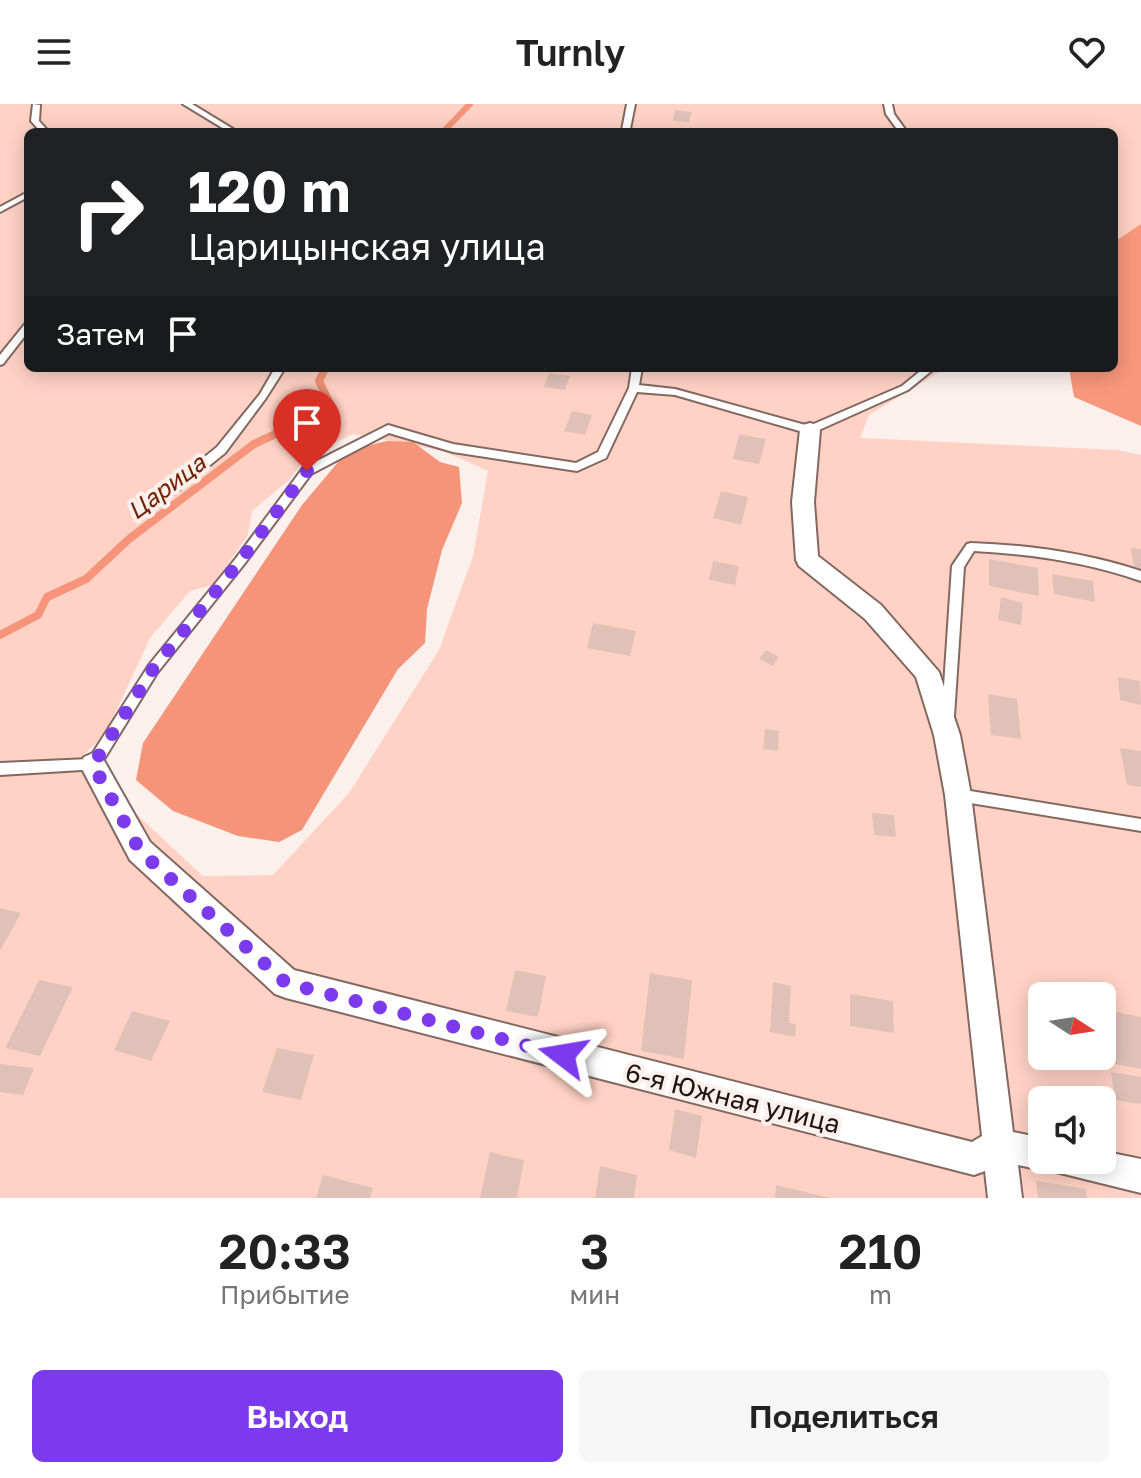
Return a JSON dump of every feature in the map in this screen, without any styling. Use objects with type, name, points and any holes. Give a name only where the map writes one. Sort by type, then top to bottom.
[{"type":"street","points":[[810,430],[803,502],[807,560],[873,612],[927,672],[947,735],[958,795],[1005,1198]]},
{"type":"street","name":"6-я Южная улица","points":[[93,765],[140,851],[286,983],[974,1159],[998,1145]]},
{"type":"street","points":[[998,1145],[1028,1151]]},
{"type":"street","points":[[1116,1171],[1141,1176]]},
{"type":"lane","points":[[29,104],[36,104],[35,121],[41,128]]},
{"type":"lane","points":[[187,104],[227,128]]},
{"type":"lane","points":[[626,128],[631,104]]},
{"type":"lane","points":[[888,104],[890,114],[900,128]]},
{"type":"lane","points":[[0,210],[24,196]]},
{"type":"lane","points":[[0,362],[24,331]]},
{"type":"lane","points":[[170,491],[221,450],[278,372]]},
{"type":"lane","points":[[0,769],[93,765],[153,669],[241,560],[307,471],[388,429],[453,448],[577,467],[602,455],[634,388],[636,372]]},
{"type":"lane","points":[[634,388],[675,392],[810,430],[905,388],[925,372]]},
{"type":"lane","points":[[947,735],[958,566],[971,547],[1004,547],[1119,568],[1141,576]]},
{"type":"lane","points":[[958,795],[1141,825]]},
{"type":"shaded area","points":[[0,104],[1141,104],[1141,224],[1118,239],[1118,128],[24,128],[24,372],[939,372],[869,415],[860,438],[1118,450],[1141,455],[1141,1198],[0,1198]],"holes":[[[353,434],[443,451],[488,471],[473,556],[439,650],[349,793],[273,875],[203,876],[78,760],[105,735],[150,638],[190,591],[213,585],[248,535],[252,511],[289,480],[307,457]]]},
{"type":"shaded area","points":[[1141,224],[1141,426],[1074,397],[1070,372],[1118,372],[1118,239]]},
{"type":"shaded area","points":[[387,441],[413,442],[440,462],[459,467],[462,503],[442,550],[427,609],[425,643],[398,669],[302,830],[279,842],[238,836],[173,811],[136,780],[143,743],[302,505],[339,461],[361,447]]},
{"type":"building","points":[[675,110],[692,112],[689,122],[673,121]]},
{"type":"building","points":[[549,373],[570,376],[565,390],[544,387]]},
{"type":"building","points":[[572,411],[592,415],[585,435],[564,431]]},
{"type":"building","points":[[739,434],[766,439],[759,464],[733,459]]},
{"type":"building","points":[[721,491],[748,497],[741,525],[713,518]]},
{"type":"building","points":[[1131,548],[1141,549],[1141,569],[1134,568]]},
{"type":"building","points":[[989,559],[1038,568],[1039,596],[989,586]]},
{"type":"building","points":[[713,561],[739,566],[735,585],[709,580]]},
{"type":"building","points":[[1052,574],[1093,581],[1095,602],[1054,594]]},
{"type":"building","points":[[1001,597],[1023,603],[1021,625],[998,620]]},
{"type":"building","points":[[593,623],[636,631],[630,656],[587,648]]},
{"type":"building","points":[[766,650],[779,657],[773,666],[759,659]]},
{"type":"building","points":[[1118,677],[1140,681],[1141,705],[1120,700]]},
{"type":"building","points":[[988,694],[1017,699],[1021,739],[991,735]]},
{"type":"building","points":[[765,729],[779,731],[778,751],[763,749]]},
{"type":"building","points":[[1120,748],[1141,751],[1141,787],[1127,785]]},
{"type":"building","points":[[872,813],[894,815],[896,837],[874,835]]},
{"type":"building","points":[[0,908],[21,913],[0,951]]},
{"type":"building","points":[[515,970],[546,976],[538,1017],[506,1011]]},
{"type":"building","points":[[650,973],[692,980],[684,1059],[641,1051]]},
{"type":"building","points":[[39,980],[73,987],[40,1056],[5,1048]]},
{"type":"building","points":[[773,982],[791,986],[789,1023],[796,1024],[795,1037],[770,1032]]},
{"type":"building","points":[[850,994],[893,1001],[894,1033],[850,1026]]},
{"type":"building","points":[[132,1011],[170,1021],[151,1061],[114,1050]]},
{"type":"building","points":[[1116,1012],[1141,1017],[1141,1069],[1116,1064]]},
{"type":"building","points":[[277,1048],[314,1055],[301,1100],[262,1092]]},
{"type":"building","points":[[0,1064],[34,1068],[23,1095],[0,1092]]},
{"type":"building","points":[[1111,1072],[1141,1077],[1141,1104],[1116,1100],[1116,1086],[1113,1086]]},
{"type":"building","points":[[675,1109],[702,1116],[696,1158],[669,1150]]},
{"type":"building","points":[[490,1152],[524,1160],[517,1198],[480,1198]]},
{"type":"building","points":[[600,1166],[637,1175],[634,1198],[595,1198]]},
{"type":"building","points":[[323,1175],[373,1188],[370,1198],[316,1198]]},
{"type":"building","points":[[1036,1181],[1086,1189],[1087,1198],[1038,1198]]},
{"type":"building","points":[[776,1185],[827,1197],[827,1198],[775,1198]]},
{"type":"waterway","name":"Царица","points":[[447,128],[470,104]]},
{"type":"waterway","name":"Царица","points":[[0,635],[38,615],[47,597],[86,579],[129,539],[254,444],[332,408],[319,381],[323,373]]},
{"type":"route","points":[[307,471],[241,560],[153,669],[93,765],[140,851],[286,983],[563,1055]]}]
